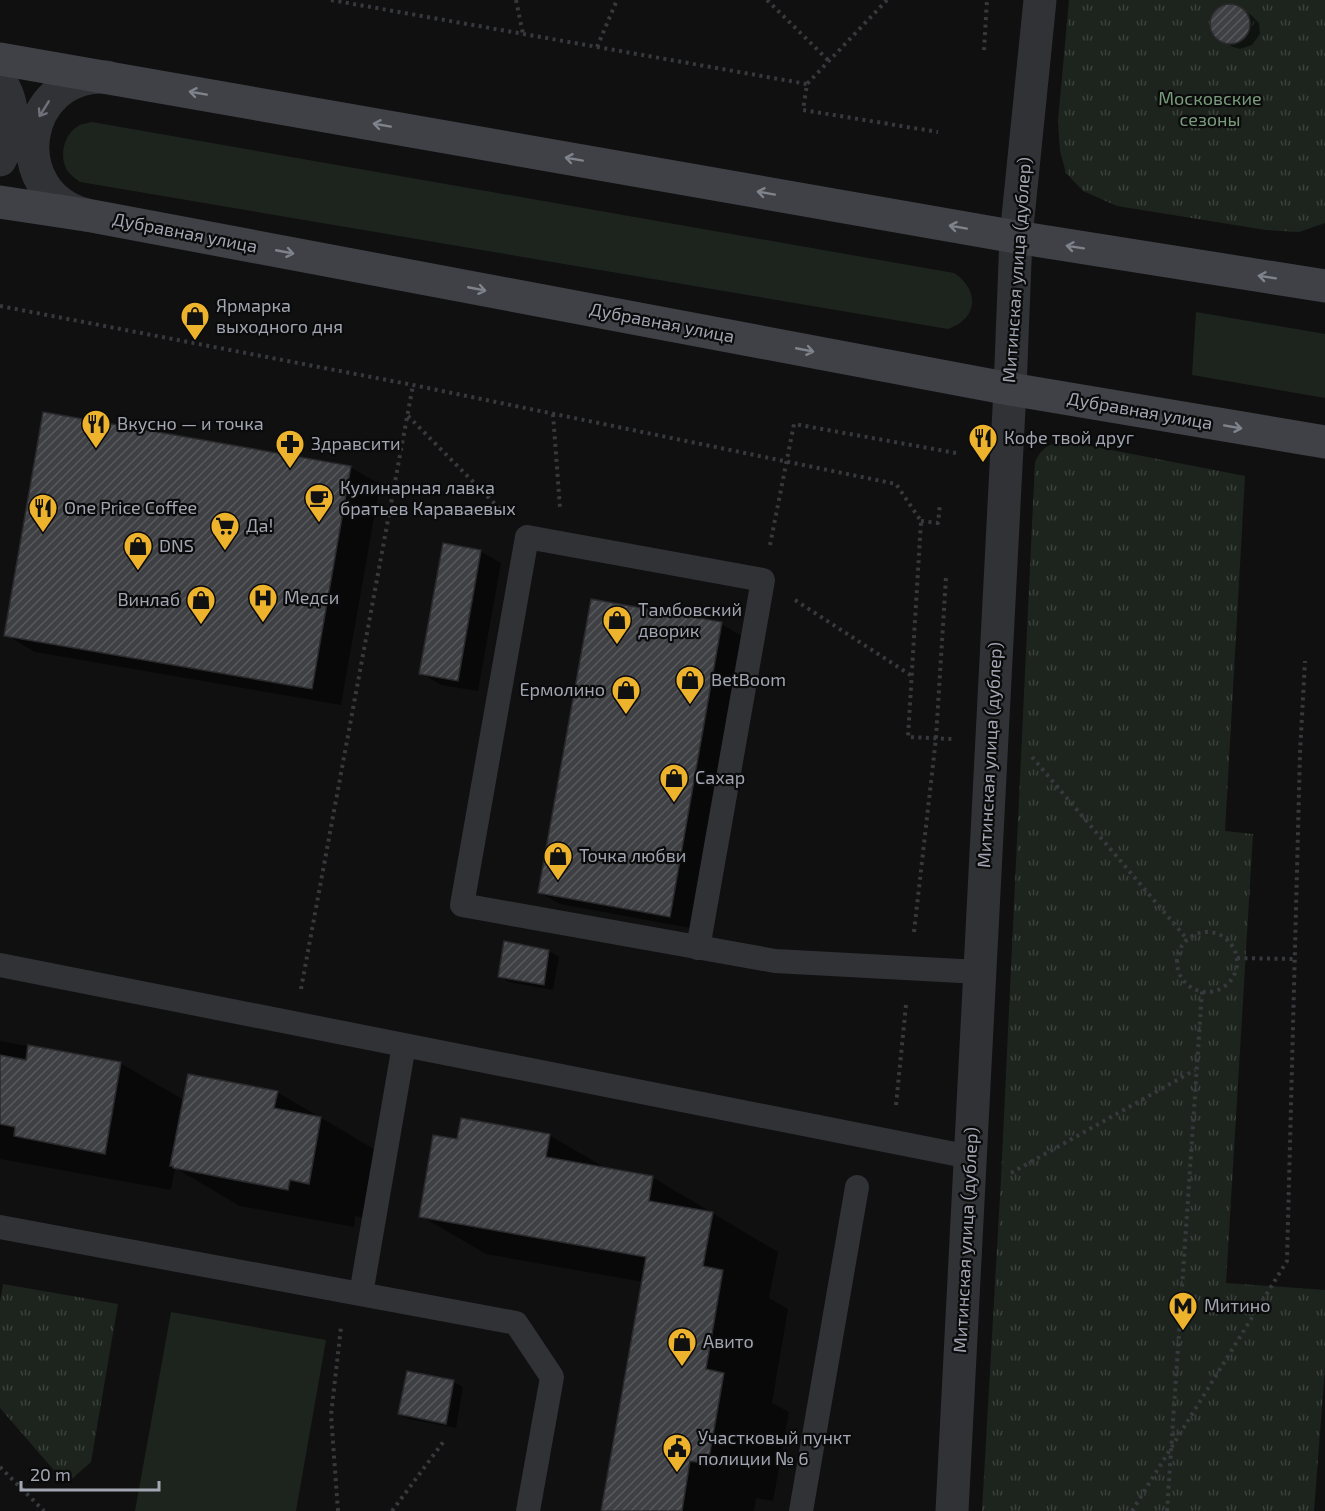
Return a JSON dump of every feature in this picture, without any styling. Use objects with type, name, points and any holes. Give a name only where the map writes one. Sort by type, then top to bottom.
[{"type":"main road","points":[[0,59],[1016,237],[1325,286]]},
{"type":"main road","name":"Дубравная улица","points":[[0,201],[92,216],[1010,389],[1325,442]]},
{"type":"street","name":"Митинская улица (дублер)","points":[[952,1511],[1016,237],[1040,0]]},
{"type":"street","points":[[92,216],[69,208],[50,193],[37,173],[32,137],[40,113],[55,94],[75,82],[88,78],[112,77]]},
{"type":"street","points":[[0,81],[8,96],[12,120],[8,145],[0,159]]},
{"type":"lane","points":[[698,948],[763,580],[527,537],[462,905],[698,948],[775,961],[979,972]]},
{"type":"lane","points":[[0,965],[970,1157]]},
{"type":"lane","points":[[353,1293],[404,1045]]},
{"type":"lane","points":[[801,1511],[857,1187]]},
{"type":"lane","points":[[0,1227],[516,1323],[552,1377],[528,1511]]},
{"type":"path","points":[[331,0],[807,84]]},
{"type":"path","points":[[516,0],[523,34]]},
{"type":"path","points":[[597,47],[617,0]]},
{"type":"path","points":[[767,0],[829,61]]},
{"type":"path","points":[[887,0],[807,84],[803,110],[938,132]]},
{"type":"path","points":[[984,50],[987,0]]},
{"type":"path","points":[[0,306],[413,385],[896,484],[921,521],[908,737],[958,740]]},
{"type":"path","points":[[294,1024],[413,385]]},
{"type":"path","points":[[553,414],[563,544]]},
{"type":"path","points":[[408,416],[527,537]]},
{"type":"path","points":[[912,676],[763,580],[794,424],[956,453]]},
{"type":"path","points":[[921,521],[938,523],[940,504]]},
{"type":"path","points":[[936,738],[946,577]]},
{"type":"path","points":[[1132,1511],[1287,1261],[1305,661]]},
{"type":"path","points":[[1028,752],[1187,939]]},
{"type":"path","points":[[1205,931],[1218,933],[1229,941],[1237,953],[1237,958],[1237,967],[1232,980],[1222,988],[1208,993],[1195,990],[1184,982],[1177,970],[1176,957],[1181,944],[1191,935],[1205,931]]},
{"type":"path","points":[[1237,958],[1295,959]]},
{"type":"path","points":[[1167,1511],[1202,991]]},
{"type":"path","points":[[1001,1179],[1196,1069]]},
{"type":"path","points":[[338,1511],[331,1415],[353,1293]]},
{"type":"path","points":[[392,1511],[444,1441]]},
{"type":"path","points":[[0,1467],[44,1511]]},
{"type":"green space","name":"Московские сезоны","points":[[1069,0],[1325,0],[1325,223],[1299,232],[1266,230],[1117,206],[1083,191],[1066,173],[1060,151],[1058,121]]},
{"type":"green space","points":[[92,122],[954,273],[968,288],[972,304],[965,318],[948,329],[80,182],[69,173],[66,167],[64,148],[73,130],[79,125]]},
{"type":"green space","points":[[1196,312],[1325,334],[1325,398],[1192,375]]},
{"type":"green space","points":[[1065,441],[1245,476],[1225,831],[1253,834],[1226,1283],[1325,1290],[1325,1367],[1314,1511],[982,1511],[1001,1179],[1035,462],[1047,447]]},
{"type":"green space","points":[[3,1284],[118,1304],[91,1462],[66,1484],[0,1408],[0,1302]]},
{"type":"green space","points":[[171,1312],[326,1340],[296,1511],[135,1511]]},
{"type":"building","points":[[1230,4],[1244,10],[1250,24],[1244,38],[1230,44],[1216,38],[1210,24],[1216,10]]},
{"type":"building","points":[[43,412],[351,466],[312,689],[4,636]]},
{"type":"building","points":[[443,543],[481,550],[458,681],[419,674]]},
{"type":"building","points":[[591,599],[722,622],[670,917],[538,893]]},
{"type":"building","points":[[504,941],[549,950],[544,985],[498,977]]},
{"type":"building","points":[[28,1045],[121,1062],[105,1154],[14,1136],[15,1127],[0,1124],[0,1055],[26,1060]]},
{"type":"building","points":[[188,1074],[278,1091],[274,1108],[321,1117],[309,1184],[290,1180],[288,1190],[170,1166]]},
{"type":"building","points":[[461,1118],[550,1134],[546,1157],[653,1176],[649,1201],[713,1212],[703,1266],[723,1270],[706,1369],[724,1373],[708,1464],[690,1461],[682,1511],[601,1511],[646,1257],[419,1217],[433,1135],[457,1139]]},
{"type":"building","points":[[407,1371],[454,1380],[446,1424],[398,1414]]},
{"type":"place","name":"Ярмарка выходного дня","points":[[195,342]]},
{"type":"place","name":"Вкусно — и точка","points":[[96,450]]},
{"type":"place","name":"Кофе твой друг","points":[[983,464]]},
{"type":"place","name":"Здравсити","points":[[290,470]]},
{"type":"place","name":"Кулинарная лавка братьев Караваевых","points":[[319,524]]},
{"type":"place","name":"One Price Coffee","points":[[43,534]]},
{"type":"place","name":"Да!","points":[[225,552]]},
{"type":"place","name":"DNS","points":[[138,572]]},
{"type":"place","name":"Медси","points":[[263,624]]},
{"type":"place","name":"Винлаб","points":[[201,626]]},
{"type":"place","name":"Тамбовский дворик","points":[[617,646]]},
{"type":"place","name":"BetBoom","points":[[690,706]]},
{"type":"place","name":"Ермолино","points":[[626,716]]},
{"type":"place","name":"Сахар","points":[[674,804]]},
{"type":"place","name":"Точка любви","points":[[558,882]]},
{"type":"place","name":"Митино","points":[[1183,1332]]},
{"type":"place","name":"Авито","points":[[682,1368]]},
{"type":"place","name":"Участковый пункт полиции № 6","points":[[677,1474]]}]
